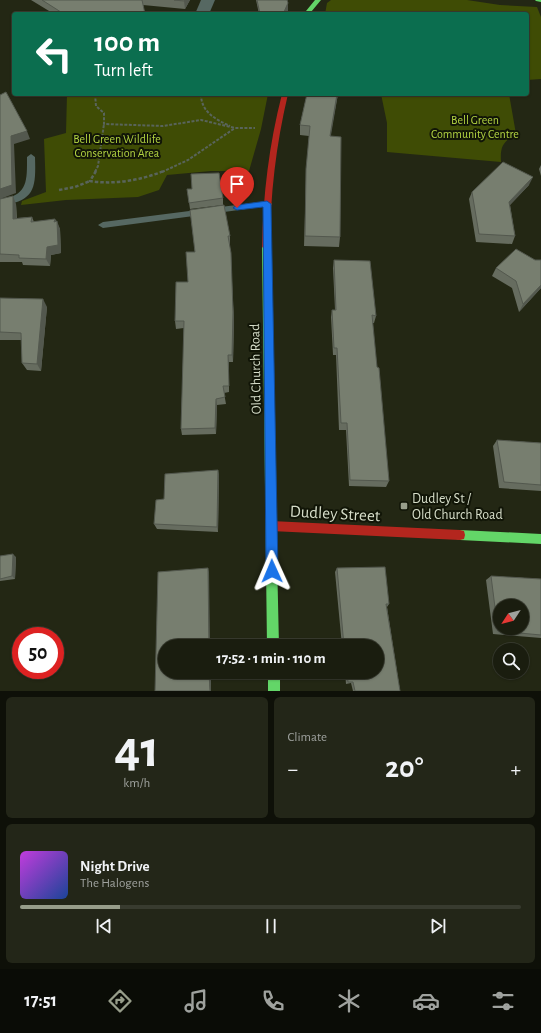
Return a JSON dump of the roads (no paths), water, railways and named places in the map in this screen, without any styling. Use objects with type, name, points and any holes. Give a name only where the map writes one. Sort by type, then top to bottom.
[{"type":"main road","points":[[308,12],[310,0]]},
{"type":"main road","points":[[309,12],[318,0]]},
{"type":"main road","name":"Old Church Road","points":[[273,639],[267,204],[268,179],[275,132],[285,96]]},
{"type":"main road","name":"Dudley Street","points":[[271,526],[541,539]]},
{"type":"main road","points":[[274,679],[274,691]]},
{"type":"street","points":[[203,12],[208,0]]},
{"type":"lane","points":[[0,203],[16,200],[26,192],[31,183],[31,157]]},
{"type":"lane","points":[[103,225],[267,204]]},
{"type":"place","name":"Dudley St / Old Church Road","points":[[404,506]]},
{"type":"park label","name":"Bell Green Community Centre","points":[[475,127]]},
{"type":"park label","name":"Bell Green Wildlife Conservation Area","points":[[117,146]]}]
